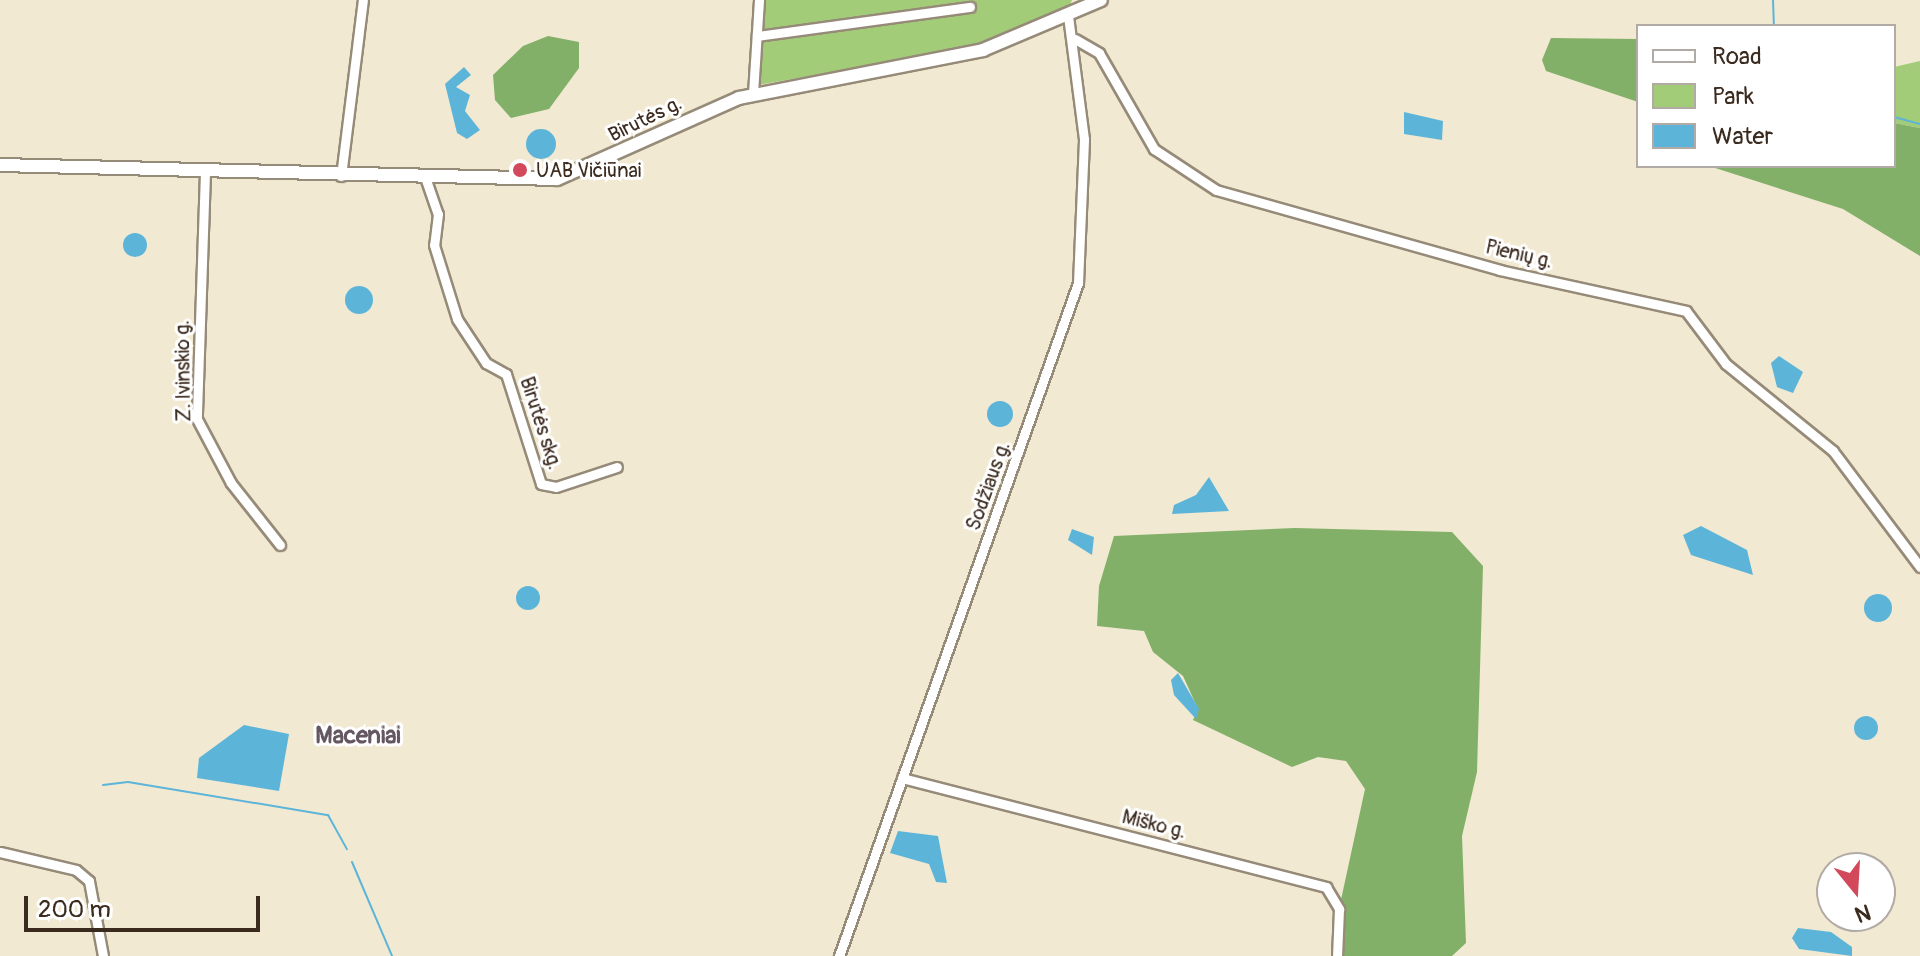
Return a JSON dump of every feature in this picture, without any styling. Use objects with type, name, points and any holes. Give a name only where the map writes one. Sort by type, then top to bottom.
[{"type":"main road","name":"Birutės g.","points":[[0,165],[341,176],[572,175],[753,93],[956,57],[1068,15],[1083,4],[1101,0]]},
{"type":"street","points":[[341,176],[363,0]]},
{"type":"street","points":[[753,93],[759,0]]},
{"type":"street","points":[[757,36],[970,7]]},
{"type":"street","name":"Sodžiaus g.","points":[[839,956],[1078,283],[1086,180],[1075,39],[1068,15]]},
{"type":"street","name":"Pienių g.","points":[[1075,39],[1099,53],[1154,149],[1216,190],[1500,270],[1686,311],[1726,364],[1833,451],[1920,567]]},
{"type":"street","name":"Z. Ivinskio g.","points":[[205,172],[197,419],[231,483],[280,545]]},
{"type":"street","name":"Birutės skg.","points":[[425,177],[438,214],[434,245],[457,319],[486,363],[506,374],[541,484],[556,487],[617,467]]},
{"type":"street","name":"Miško g.","points":[[902,778],[1326,887],[1339,909],[1337,956]]},
{"type":"street","points":[[0,852],[76,870],[89,881],[103,956]]},
{"type":"green space","points":[[764,0],[1072,0],[1068,10],[962,50],[758,85]]},
{"type":"green space","points":[[548,36],[579,42],[579,68],[549,109],[511,118],[495,100],[493,75],[523,46]]},
{"type":"green space","points":[[1551,38],[1636,39],[1636,101],[1546,71],[1542,60]]},
{"type":"green space","points":[[1920,61],[1920,128],[1896,123],[1896,67]]},
{"type":"green space","points":[[1896,123],[1920,128],[1920,256],[1843,209],[1715,168],[1896,168]]},
{"type":"green space","points":[[1295,528],[1452,532],[1483,566],[1477,772],[1462,836],[1466,943],[1452,956],[1339,956],[1339,909],[1365,789],[1346,761],[1318,757],[1292,767],[1193,720],[1198,709],[1183,676],[1153,652],[1144,631],[1097,626],[1099,586],[1114,536]]},
{"type":"water","points":[[464,67],[471,75],[456,87],[470,95],[465,111],[480,130],[467,139],[457,133],[445,84]]},
{"type":"water","points":[[1404,112],[1443,121],[1442,140],[1404,134]]},
{"type":"water","points":[[541,129],[552,133],[556,144],[552,155],[541,159],[530,155],[526,144],[530,133]]},
{"type":"water","points":[[135,233],[143,237],[147,245],[143,253],[135,257],[127,253],[123,245],[127,237]]},
{"type":"water","points":[[359,286],[369,290],[373,300],[369,310],[359,314],[349,310],[345,300],[349,290]]},
{"type":"water","points":[[1779,356],[1803,372],[1793,393],[1777,387],[1771,363]]},
{"type":"water","points":[[1000,401],[1009,405],[1013,414],[1009,423],[1000,427],[991,423],[987,414],[991,405]]},
{"type":"water","points":[[1209,477],[1229,511],[1172,514],[1174,505],[1196,495]]},
{"type":"water","points":[[1701,526],[1747,550],[1753,575],[1691,555],[1683,535]]},
{"type":"water","points":[[1072,529],[1094,537],[1092,555],[1068,540]]},
{"type":"water","points":[[528,586],[537,589],[540,598],[537,607],[528,610],[519,607],[516,598],[519,589]]},
{"type":"water","points":[[1878,594],[1888,598],[1892,608],[1888,618],[1878,622],[1868,618],[1864,608],[1868,598]]},
{"type":"water","points":[[1178,673],[1199,709],[1196,719],[1174,695],[1171,680]]},
{"type":"water","points":[[1866,716],[1875,719],[1878,728],[1875,737],[1866,740],[1857,737],[1854,728],[1857,719]]},
{"type":"water","points":[[244,725],[289,734],[279,791],[197,778],[199,758]]},
{"type":"water","points":[[898,831],[938,836],[947,883],[936,882],[929,864],[890,853]]},
{"type":"water","points":[[1798,928],[1831,932],[1852,947],[1852,956],[1799,949],[1792,938]]},
{"type":"waterway","points":[[1773,0],[1774,24]]},
{"type":"waterway","points":[[1896,118],[1920,124]]},
{"type":"waterway","points":[[103,785],[128,782],[328,815],[347,849]]},
{"type":"waterway","points":[[352,862],[392,956]]},
{"type":"place","name":"UAB Vičiūnai","points":[[520,170]]},
{"type":"district","name":"Maceniai","points":[[358,736]]}]
